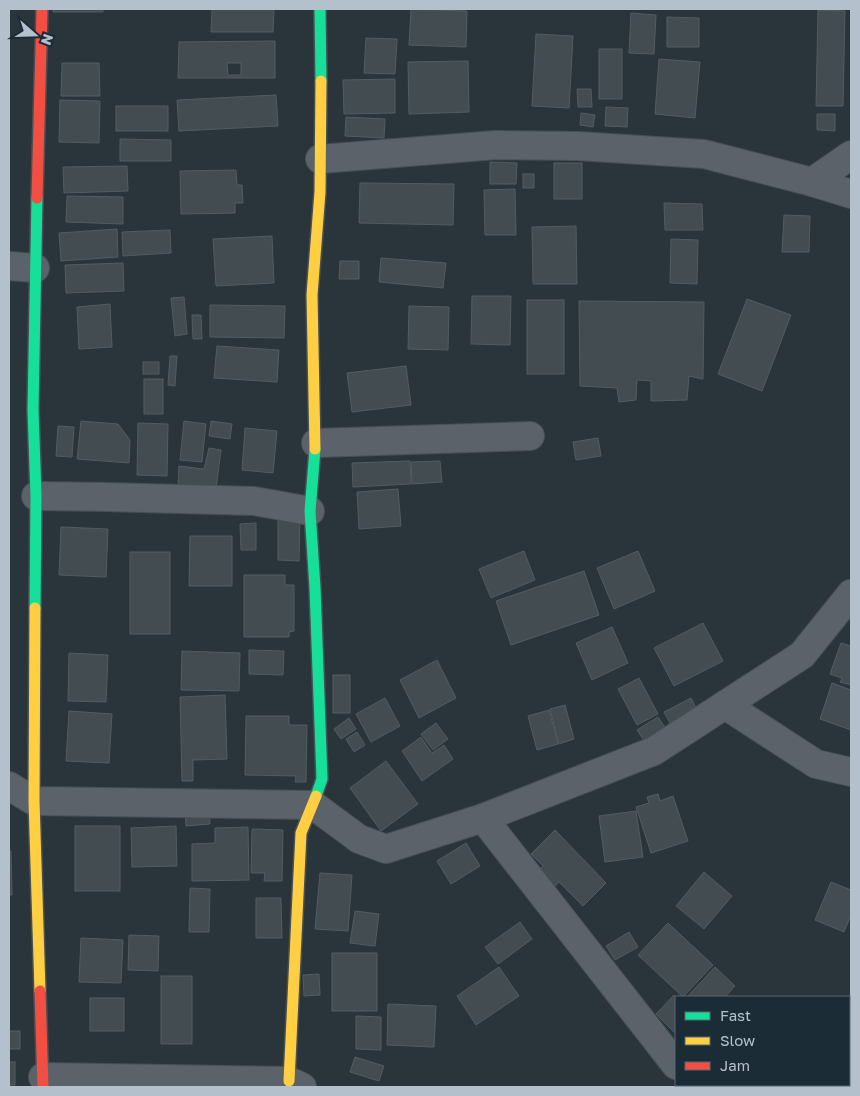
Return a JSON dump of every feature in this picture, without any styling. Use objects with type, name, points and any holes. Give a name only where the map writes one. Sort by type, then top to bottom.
[{"type":"street","points":[[42,9],[22,267],[33,410],[36,496],[34,801],[43,1082],[296,1084],[300,833],[322,779],[315,588],[310,510],[316,442],[312,273],[319,216],[320,9]]},
{"type":"street","points":[[320,159],[496,145],[578,146],[704,154],[851,194]]},
{"type":"street","points":[[812,182],[851,155]]},
{"type":"street","points":[[316,442],[530,436]]},
{"type":"street","points":[[36,496],[254,502],[310,510]]},
{"type":"street","points":[[9,786],[34,801],[313,805],[359,839],[386,849],[483,818],[654,751],[802,656],[851,594]]},
{"type":"street","points":[[725,705],[816,764],[851,772]]},
{"type":"street","points":[[483,818],[675,1064]]},
{"type":"building","points":[[53,9],[103,9],[103,12],[53,12]]},
{"type":"building","points":[[212,9],[274,9],[273,32],[211,32]]},
{"type":"building","points":[[411,9],[467,11],[466,47],[409,45]]},
{"type":"building","points":[[818,10],[845,11],[843,106],[816,106]]},
{"type":"building","points":[[631,13],[656,15],[654,54],[629,53]]},
{"type":"building","points":[[667,17],[699,18],[699,47],[667,47]]},
{"type":"building","points":[[536,34],[573,36],[569,108],[532,106]]},
{"type":"building","points":[[366,38],[397,39],[395,74],[364,73]]},
{"type":"building","points":[[275,41],[275,78],[178,78],[179,42]],"holes":[[[227,63],[241,63],[241,75],[228,75]]]},
{"type":"building","points":[[599,49],[622,49],[622,99],[599,99]]},
{"type":"building","points":[[659,59],[700,62],[695,118],[655,114]]},
{"type":"building","points":[[468,61],[469,112],[409,114],[408,62]]},
{"type":"building","points":[[62,63],[99,63],[100,96],[61,96]]},
{"type":"building","points":[[395,79],[395,113],[344,114],[343,80]]},
{"type":"building","points":[[577,89],[591,89],[592,107],[578,107]]},
{"type":"building","points":[[276,95],[278,126],[179,131],[177,100]]},
{"type":"building","points":[[60,100],[100,101],[99,143],[59,142]]},
{"type":"building","points":[[116,106],[168,106],[168,131],[116,131]]},
{"type":"building","points":[[606,107],[628,108],[627,127],[605,126]]},
{"type":"building","points":[[581,113],[595,115],[593,127],[580,125]]},
{"type":"building","points":[[817,114],[835,114],[835,131],[817,130]]},
{"type":"building","points":[[346,117],[385,119],[384,138],[345,136]]},
{"type":"building","points":[[120,139],[171,140],[171,161],[120,161]]},
{"type":"building","points":[[490,162],[517,163],[516,184],[490,184]]},
{"type":"building","points":[[554,163],[582,163],[582,199],[554,199]]},
{"type":"building","points":[[127,166],[128,191],[64,193],[63,167]]},
{"type":"building","points":[[236,170],[237,185],[242,185],[243,203],[235,203],[235,213],[181,214],[180,171]]},
{"type":"building","points":[[523,174],[534,174],[534,188],[523,188]]},
{"type":"building","points":[[360,183],[454,184],[453,225],[359,223]]},
{"type":"building","points":[[515,189],[516,235],[485,235],[484,190]]},
{"type":"building","points":[[67,196],[123,197],[123,224],[66,222]]},
{"type":"building","points":[[664,203],[702,204],[703,230],[665,230]]},
{"type":"building","points":[[784,215],[810,216],[809,252],[782,252]]},
{"type":"building","points":[[576,226],[577,284],[533,284],[532,227]]},
{"type":"building","points":[[117,229],[118,257],[61,261],[59,233]]},
{"type":"building","points":[[170,230],[171,253],[123,256],[122,232]]},
{"type":"building","points":[[272,236],[274,283],[216,286],[213,239]]},
{"type":"building","points":[[671,239],[698,240],[697,284],[670,283]]},
{"type":"building","points":[[381,258],[446,263],[443,288],[379,282]]},
{"type":"building","points":[[340,261],[359,261],[359,279],[339,279]]},
{"type":"building","points":[[123,263],[124,291],[66,293],[65,265]]},
{"type":"building","points":[[472,296],[511,296],[510,345],[471,344]]},
{"type":"building","points":[[184,297],[187,334],[175,336],[171,298]]},
{"type":"building","points":[[747,299],[791,315],[762,391],[718,374]]},
{"type":"building","points":[[527,300],[564,300],[564,374],[527,374]]},
{"type":"building","points":[[579,301],[704,302],[703,379],[689,376],[687,400],[651,401],[651,381],[637,380],[636,400],[619,402],[617,388],[580,386]]},
{"type":"building","points":[[110,304],[112,347],[79,349],[77,307]]},
{"type":"building","points":[[210,305],[285,306],[284,338],[210,337]]},
{"type":"building","points":[[409,306],[449,307],[448,350],[408,349]]},
{"type":"building","points":[[192,315],[201,315],[202,339],[193,339]]},
{"type":"building","points":[[217,346],[279,350],[277,382],[214,378]]},
{"type":"building","points":[[170,356],[177,356],[175,386],[168,385]]},
{"type":"building","points":[[143,362],[159,362],[159,374],[143,374]]},
{"type":"building","points":[[406,366],[411,405],[352,412],[347,373]]},
{"type":"building","points":[[144,379],[163,379],[163,414],[144,414]]},
{"type":"building","points":[[81,421],[118,424],[130,440],[129,463],[77,459]]},
{"type":"building","points":[[184,421],[206,424],[202,462],[180,460]]},
{"type":"building","points":[[211,421],[232,424],[230,439],[209,436]]},
{"type":"building","points":[[138,423],[168,424],[167,476],[137,475]]},
{"type":"building","points":[[58,426],[74,427],[72,457],[56,456]]},
{"type":"building","points":[[245,428],[277,431],[273,473],[242,470]]},
{"type":"building","points":[[598,438],[601,456],[576,460],[573,442]]},
{"type":"building","points":[[209,448],[221,450],[216,489],[178,487],[179,466],[204,469]]},
{"type":"building","points":[[410,461],[411,484],[353,487],[352,463]]},
{"type":"building","points":[[440,461],[442,482],[412,484],[411,462]]},
{"type":"building","points":[[398,489],[401,526],[359,529],[357,492]]},
{"type":"building","points":[[278,516],[300,516],[299,561],[278,560]]},
{"type":"building","points":[[256,523],[256,550],[241,550],[240,524]]},
{"type":"building","points":[[61,527],[108,529],[106,577],[59,575]]},
{"type":"building","points":[[190,536],[232,536],[232,586],[189,586]]},
{"type":"building","points":[[524,551],[535,580],[491,598],[479,569]]},
{"type":"building","points":[[638,551],[655,591],[614,609],[597,568]]},
{"type":"building","points":[[130,552],[170,552],[170,634],[130,634]]},
{"type":"building","points":[[584,571],[599,615],[511,645],[496,601]]},
{"type":"building","points":[[244,575],[285,575],[285,585],[294,585],[294,631],[289,632],[289,637],[244,637]]},
{"type":"building","points":[[703,623],[723,661],[674,686],[654,648]]},
{"type":"building","points":[[612,627],[628,663],[592,680],[576,643]]},
{"type":"building","points":[[841,643],[851,646],[851,685],[840,682],[842,678],[830,674]]},
{"type":"building","points":[[249,650],[284,651],[283,675],[249,674]]},
{"type":"building","points":[[182,651],[240,653],[239,691],[181,690]]},
{"type":"building","points":[[69,653],[108,655],[106,702],[68,701]]},
{"type":"building","points":[[437,660],[456,698],[419,718],[400,680]]},
{"type":"building","points":[[333,675],[350,675],[350,713],[333,713]]},
{"type":"building","points":[[639,678],[658,714],[637,725],[618,689]]},
{"type":"building","points":[[832,683],[851,690],[851,730],[820,719]]},
{"type":"building","points":[[225,695],[227,759],[193,760],[193,781],[182,781],[180,697]]},
{"type":"building","points":[[385,698],[400,726],[371,742],[356,714]]},
{"type":"building","points":[[691,698],[697,710],[670,723],[664,712]]},
{"type":"building","points":[[565,705],[574,739],[559,744],[550,709]]},
{"type":"building","points":[[549,710],[558,744],[537,750],[528,716]]},
{"type":"building","points":[[69,711],[112,714],[109,763],[66,761]]},
{"type":"building","points":[[246,716],[289,716],[289,725],[307,725],[306,782],[295,782],[296,776],[245,775]]},
{"type":"building","points":[[658,717],[666,729],[645,742],[637,730]]},
{"type":"building","points":[[349,718],[356,729],[341,739],[334,729]]},
{"type":"building","points":[[436,723],[448,739],[433,750],[421,734]]},
{"type":"building","points":[[357,732],[365,745],[354,752],[346,739]]},
{"type":"building","points":[[421,737],[432,753],[444,745],[453,759],[422,781],[402,751]]},
{"type":"building","points":[[386,761],[418,804],[381,831],[350,788]]},
{"type":"building","points":[[658,794],[660,801],[673,796],[688,841],[651,853],[636,807],[649,803],[647,797]]},
{"type":"building","points":[[209,808],[210,824],[186,826],[185,809]]},
{"type":"building","points":[[636,811],[643,857],[605,862],[599,816]]},
{"type":"building","points":[[75,826],[120,826],[120,891],[75,891]]},
{"type":"building","points":[[176,826],[177,866],[132,867],[131,828]]},
{"type":"building","points":[[248,827],[249,880],[192,881],[192,844],[215,843],[215,828]]},
{"type":"building","points":[[252,829],[283,830],[282,881],[264,881],[265,873],[251,873]]},
{"type":"building","points":[[555,830],[606,883],[583,906],[559,882],[554,887],[538,871],[543,866],[531,854]]},
{"type":"building","points":[[466,843],[480,866],[451,884],[437,861]]},
{"type":"building","points":[[9,851],[11,851],[12,895],[9,895]]},
{"type":"building","points":[[704,872],[732,896],[704,929],[676,906]]},
{"type":"building","points":[[320,873],[352,875],[348,931],[315,929]]},
{"type":"building","points":[[831,882],[851,890],[851,915],[844,932],[815,920]]},
{"type":"building","points":[[190,888],[210,889],[209,932],[189,932]]},
{"type":"building","points":[[256,898],[281,898],[282,938],[256,938]]},
{"type":"building","points":[[355,911],[379,914],[375,946],[350,943]]},
{"type":"building","points":[[520,922],[532,939],[498,964],[485,947]]},
{"type":"building","points":[[668,923],[713,965],[682,996],[638,955]]},
{"type":"building","points":[[629,932],[638,947],[615,960],[606,946]]},
{"type":"building","points":[[129,935],[159,936],[158,971],[128,970]]},
{"type":"building","points":[[81,938],[123,940],[121,983],[79,982]]},
{"type":"building","points":[[332,953],[377,953],[377,1011],[332,1011]]},
{"type":"building","points":[[499,967],[519,996],[476,1025],[457,996]]},
{"type":"building","points":[[715,967],[735,986],[726,996],[688,996]]},
{"type":"building","points":[[319,974],[320,995],[304,996],[303,975]]},
{"type":"building","points":[[161,976],[192,976],[192,1044],[161,1044]]},
{"type":"building","points":[[674,995],[675,1033],[656,1014]]},
{"type":"building","points":[[90,998],[124,998],[124,1031],[90,1031]]},
{"type":"building","points":[[388,1004],[436,1006],[434,1047],[387,1045]]},
{"type":"building","points":[[356,1016],[381,1017],[381,1050],[356,1049]]},
{"type":"building","points":[[9,1031],[20,1031],[20,1049],[9,1049]]},
{"type":"building","points":[[355,1057],[384,1066],[379,1081],[350,1072]]},
{"type":"building","points":[[9,1062],[15,1062],[15,1085],[9,1085]]},
{"type":"traffic: fast","points":[[320,9],[321,81]]},
{"type":"traffic: fast","points":[[35,608],[36,496],[33,410],[37,198]]},
{"type":"traffic: fast","points":[[315,449],[310,511],[315,588],[322,779],[316,796]]},
{"type":"traffic: slow","points":[[315,449],[312,295],[320,192],[321,81]]},
{"type":"traffic: slow","points":[[35,608],[34,801],[40,991]]},
{"type":"traffic: slow","points":[[289,1081],[301,833],[316,796]]},
{"type":"traffic: jam","points":[[37,198],[42,9]]},
{"type":"traffic: jam","points":[[40,991],[43,1087]]}]
